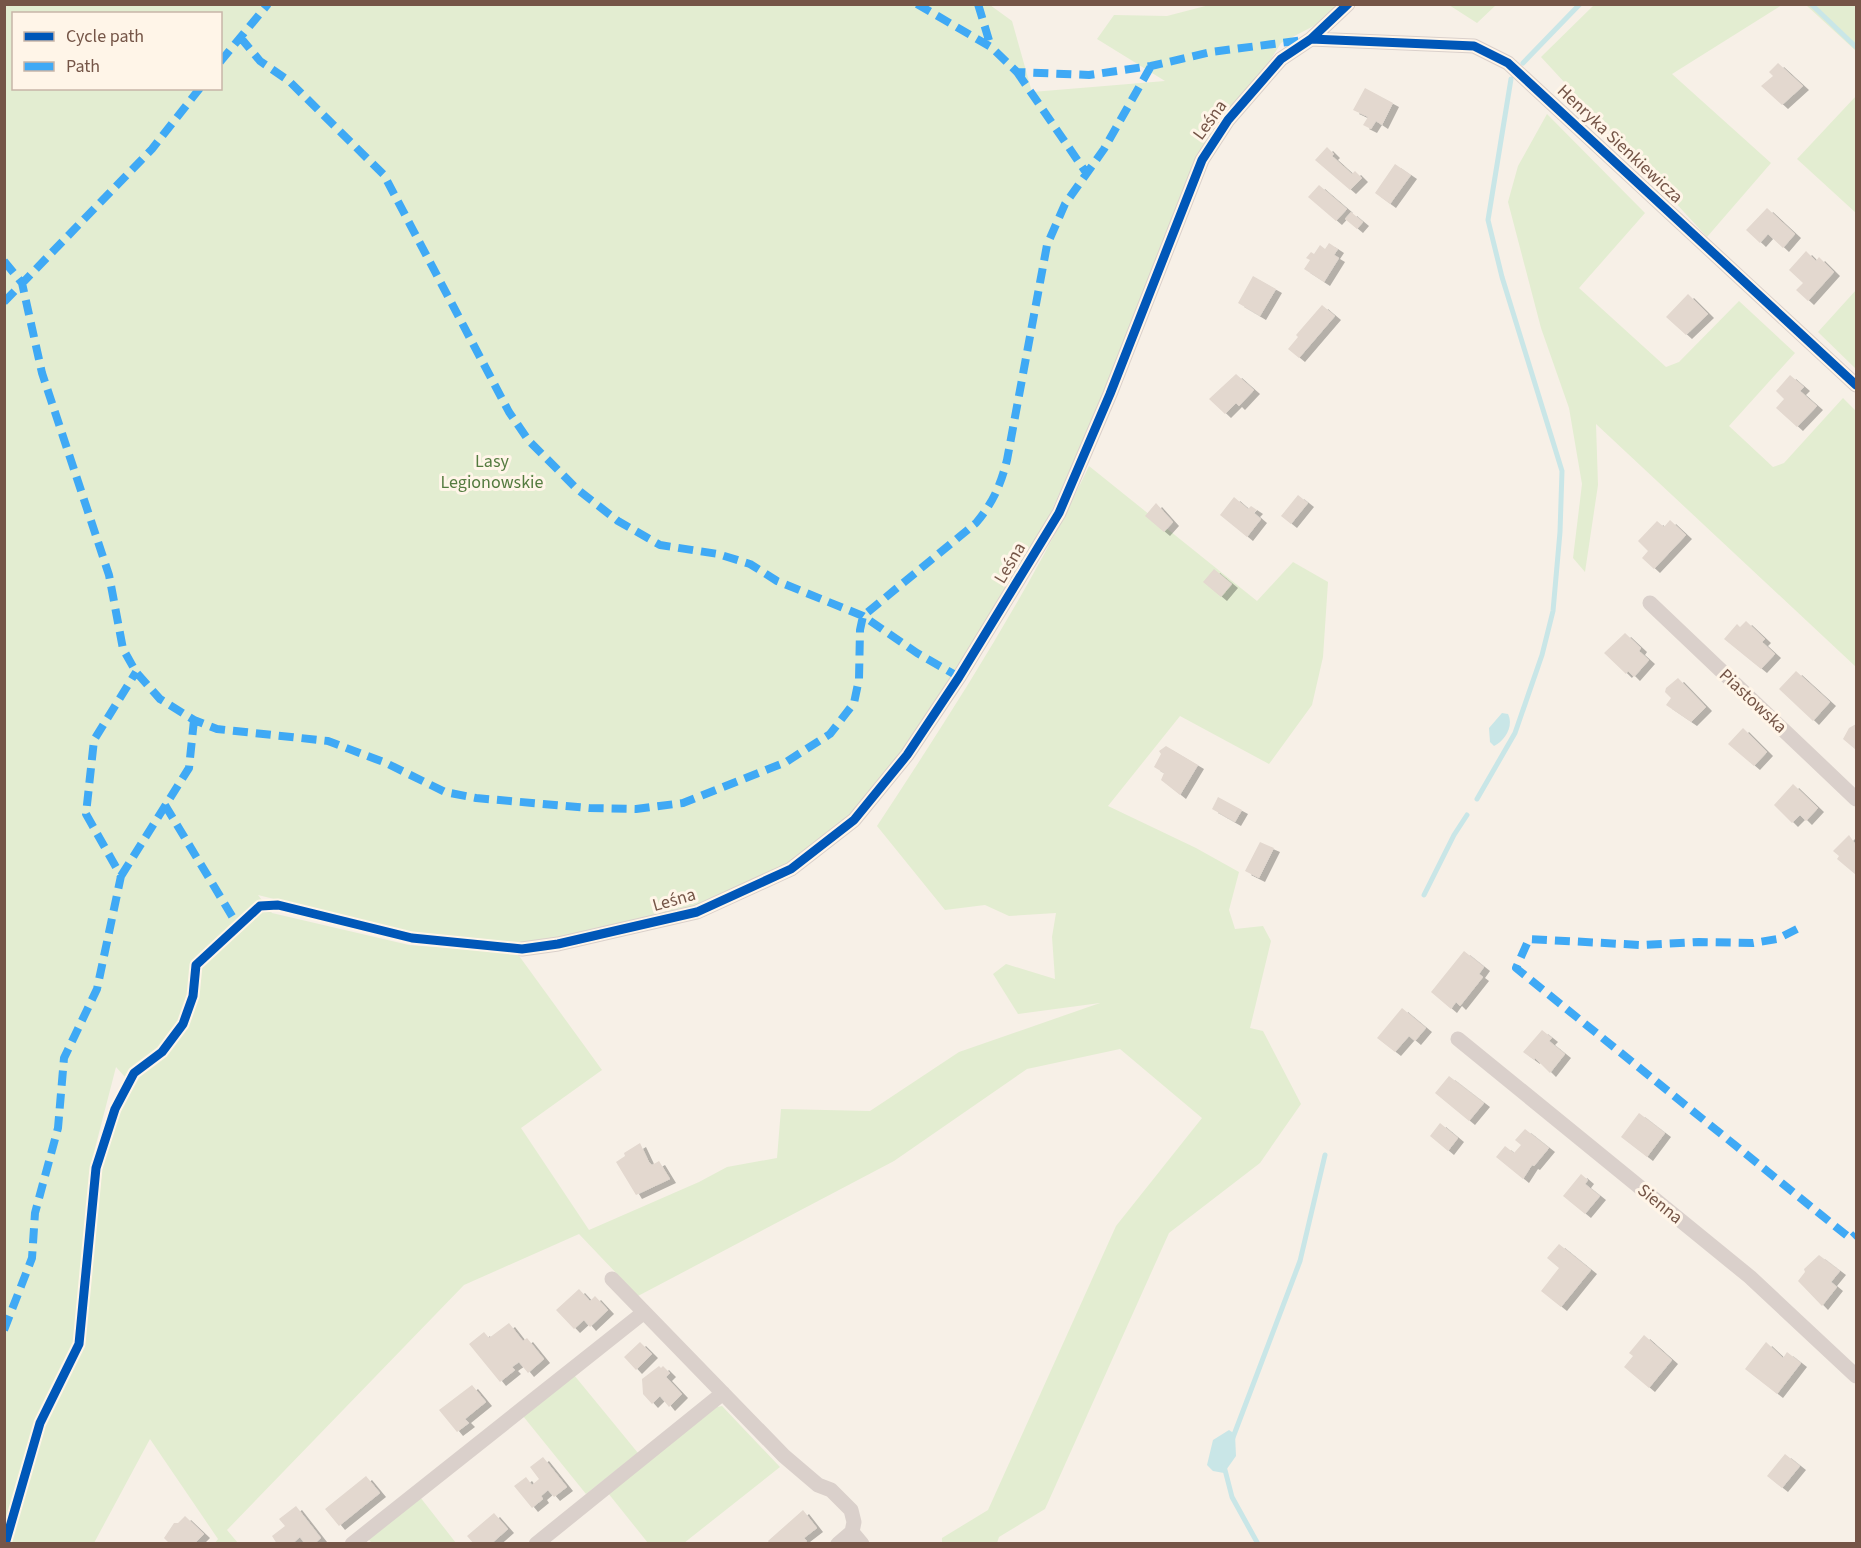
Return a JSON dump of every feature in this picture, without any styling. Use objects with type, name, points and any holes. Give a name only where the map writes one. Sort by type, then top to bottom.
[{"type":"street","name":"Leśna","points":[[522,949],[558,944],[697,912],[791,869],[854,820],[907,755],[959,677],[1059,513],[1110,394],[1202,160],[1228,120],[1281,59],[1311,39],[1348,4]]},
{"type":"street","name":"Henryka Sienkiewicza","points":[[1311,39],[1474,46],[1508,63],[1857,385]]},
{"type":"street","name":"Piastowska","points":[[1650,603],[1857,799]]},
{"type":"street","name":"Sienna","points":[[1458,1039],[1750,1277],[1857,1376]]},
{"type":"street","points":[[612,1279],[803,1474],[844,1500],[854,1522],[857,1538],[838,1544]]},
{"type":"street","points":[[352,1544],[643,1312]]},
{"type":"street","points":[[536,1544],[723,1393]]},
{"type":"green space","name":"Lasy Legionowskie","points":[[1213,4],[1354,5],[1281,43],[1212,155],[1046,523],[904,753],[848,818],[792,864],[687,912],[523,944],[409,933],[258,895],[272,913],[409,945],[517,953],[602,1070],[521,1128],[589,1230],[699,1182],[727,1167],[777,1158],[781,1109],[870,1111],[959,1052],[1100,1003],[1018,1014],[993,974],[1006,964],[1055,979],[1052,937],[1056,913],[1009,916],[985,905],[945,910],[877,826],[962,694],[1016,604],[1089,466],[1257,601],[1293,562],[1328,582],[1323,657],[1312,705],[1269,764],[1180,716],[1108,806],[1196,848],[1239,872],[1229,910],[1235,929],[1263,926],[1271,941],[1250,1028],[1263,1031],[1301,1104],[1260,1163],[1169,1233],[1045,1509],[999,1537],[997,1543],[942,1543],[942,1538],[988,1510],[1116,1226],[1202,1118],[1120,1049],[1027,1069],[894,1161],[638,1296],[579,1234],[464,1285],[227,1530],[238,1543],[215,1543],[218,1539],[150,1439],[94,1543],[9,1543],[41,1432],[84,1344],[102,1170],[125,1077],[116,1067],[92,1160],[76,1343],[35,1425],[5,1530],[5,5],[990,5],[1012,21],[1032,92],[1165,81],[1097,39],[1114,15],[1167,16]]},
{"type":"green space","points":[[1449,5],[1496,5],[1477,23]]},
{"type":"green space","points":[[1594,5],[1782,5],[1672,74],[1771,163],[1707,237],[1541,57]]},
{"type":"green space","points":[[1806,5],[1856,5],[1856,51]]},
{"type":"green space","points":[[1856,96],[1856,213],[1797,159]]},
{"type":"green space","points":[[1547,114],[1645,213],[1579,288],[1666,367],[1679,362],[1739,301],[1795,353],[1729,426],[1773,467],[1784,463],[1843,398],[1856,411],[1856,667],[1596,424],[1598,485],[1585,572],[1573,558],[1582,484],[1569,408],[1541,328],[1508,202],[1518,166]]},
{"type":"green space","points":[[1856,290],[1856,369],[1818,332]]},
{"type":"green space","points":[[574,1375],[638,1453],[586,1494],[523,1416]]},
{"type":"green space","points":[[722,1406],[780,1467],[684,1543],[648,1543],[608,1493],[717,1407]]},
{"type":"green space","points":[[420,1497],[456,1543],[372,1543],[368,1539]]},
{"type":"water","points":[[1502,713],[1508,714],[1509,728],[1505,737],[1494,746],[1490,742],[1489,728]]},
{"type":"water","points":[[1229,1430],[1235,1434],[1236,1456],[1224,1473],[1213,1471],[1207,1465],[1213,1440]]},
{"type":"building","points":[[1778,63],[1803,86],[1782,105],[1761,86],[1773,76],[1769,72]]},
{"type":"building","points":[[1365,88],[1393,103],[1382,125],[1376,121],[1371,129],[1363,125],[1368,117],[1353,110]]},
{"type":"building","points":[[1327,147],[1334,154],[1332,156],[1352,174],[1355,171],[1362,178],[1350,190],[1315,160]]},
{"type":"building","points":[[1395,164],[1411,175],[1390,204],[1375,193]]},
{"type":"building","points":[[1319,185],[1347,209],[1336,221],[1308,197]]},
{"type":"building","points":[[1767,208],[1795,234],[1783,248],[1768,234],[1760,243],[1746,230]]},
{"type":"building","points":[[1351,212],[1363,222],[1357,229],[1345,219]]},
{"type":"building","points":[[1329,243],[1338,249],[1334,255],[1339,258],[1324,282],[1304,269],[1310,260],[1306,258],[1311,252],[1314,254],[1320,245],[1325,249]]},
{"type":"building","points":[[1806,251],[1816,261],[1819,257],[1834,272],[1808,301],[1796,290],[1803,283],[1789,270]]},
{"type":"building","points":[[1253,276],[1276,289],[1260,316],[1238,303]]},
{"type":"building","points":[[1688,294],[1708,314],[1686,335],[1666,317]]},
{"type":"building","points":[[1322,305],[1335,316],[1299,358],[1288,349],[1298,337],[1296,335]]},
{"type":"building","points":[[1236,374],[1254,390],[1239,406],[1236,403],[1225,414],[1209,399]]},
{"type":"building","points":[[1790,375],[1804,387],[1800,391],[1817,406],[1797,427],[1776,408],[1784,399],[1776,391]]},
{"type":"building","points":[[1298,495],[1308,503],[1291,524],[1281,516]]},
{"type":"building","points":[[1234,497],[1248,509],[1251,506],[1257,510],[1254,513],[1261,519],[1247,537],[1220,515]]},
{"type":"building","points":[[1156,503],[1173,522],[1164,532],[1145,516]]},
{"type":"building","points":[[1670,520],[1686,535],[1654,569],[1642,558],[1648,551],[1638,541],[1657,521],[1664,527]]},
{"type":"building","points":[[1214,569],[1232,584],[1221,597],[1203,582]]},
{"type":"building","points":[[1746,621],[1765,639],[1762,642],[1775,654],[1761,669],[1724,639],[1737,624],[1740,627]]},
{"type":"building","points":[[1625,633],[1641,648],[1639,651],[1649,660],[1634,677],[1628,671],[1626,674],[1604,653]]},
{"type":"building","points":[[1796,671],[1830,702],[1813,721],[1779,689]]},
{"type":"building","points":[[1678,678],[1706,707],[1691,722],[1666,705],[1671,698],[1665,692],[1666,688]]},
{"type":"building","points":[[1856,724],[1856,750],[1843,739],[1849,728]]},
{"type":"building","points":[[1743,728],[1767,752],[1754,766],[1728,744]]},
{"type":"building","points":[[1166,746],[1198,765],[1180,795],[1161,780],[1164,773],[1154,767],[1161,754],[1159,751]]},
{"type":"building","points":[[1793,784],[1818,808],[1806,821],[1800,815],[1792,823],[1774,805]]},
{"type":"building","points":[[1218,797],[1242,810],[1235,822],[1212,809]]},
{"type":"building","points":[[1849,835],[1856,845],[1856,875],[1837,859],[1839,856],[1833,851]]},
{"type":"building","points":[[1260,842],[1274,848],[1259,878],[1245,871]]},
{"type":"building","points":[[1464,951],[1484,967],[1479,974],[1483,977],[1460,1006],[1456,1002],[1451,1009],[1431,992]]},
{"type":"building","points":[[1402,1008],[1426,1028],[1415,1041],[1409,1036],[1395,1052],[1377,1038]]},
{"type":"building","points":[[1542,1030],[1552,1038],[1549,1041],[1565,1054],[1550,1073],[1535,1058],[1534,1060],[1523,1052]]},
{"type":"building","points":[[1449,1076],[1484,1103],[1469,1121],[1435,1093]]},
{"type":"building","points":[[1639,1113],[1665,1133],[1647,1157],[1621,1137]]},
{"type":"building","points":[[1440,1123],[1458,1138],[1448,1151],[1430,1136]]},
{"type":"building","points":[[1525,1129],[1549,1148],[1534,1166],[1532,1165],[1523,1179],[1496,1157],[1505,1146],[1514,1153],[1521,1145],[1515,1140]]},
{"type":"building","points":[[640,1143],[649,1162],[652,1165],[659,1161],[670,1179],[636,1195],[616,1162],[625,1156],[624,1153]]},
{"type":"building","points":[[1581,1174],[1588,1180],[1585,1184],[1600,1196],[1585,1214],[1563,1196]]},
{"type":"building","points":[[1559,1244],[1591,1270],[1561,1307],[1541,1291],[1559,1268],[1547,1258]]},
{"type":"building","points":[[1819,1255],[1840,1271],[1831,1282],[1837,1287],[1822,1306],[1798,1281],[1805,1272],[1804,1269]]},
{"type":"building","points":[[579,1289],[590,1301],[595,1296],[608,1310],[590,1327],[584,1320],[574,1329],[556,1310]]},
{"type":"building","points":[[509,1323],[523,1341],[527,1338],[544,1359],[528,1373],[519,1362],[512,1367],[515,1370],[500,1382],[469,1344],[484,1332],[489,1338]]},
{"type":"building","points":[[1644,1335],[1672,1360],[1649,1388],[1624,1367],[1633,1356],[1629,1353]]},
{"type":"building","points":[[640,1342],[652,1354],[636,1370],[624,1357]]},
{"type":"building","points":[[1766,1342],[1783,1358],[1787,1352],[1801,1363],[1777,1394],[1745,1369]]},
{"type":"building","points":[[659,1366],[661,1368],[663,1366],[670,1373],[666,1377],[682,1394],[669,1407],[660,1396],[652,1404],[643,1394],[642,1379]]},
{"type":"building","points":[[472,1385],[486,1402],[465,1419],[469,1423],[457,1432],[439,1410]]},
{"type":"building","points":[[1785,1454],[1800,1466],[1782,1488],[1767,1476]]},
{"type":"building","points":[[543,1457],[567,1487],[554,1497],[548,1490],[541,1496],[543,1499],[532,1508],[514,1486],[526,1477],[532,1485],[539,1479],[530,1467]]},
{"type":"building","points":[[366,1476],[380,1493],[339,1526],[325,1509]]},
{"type":"building","points":[[296,1506],[321,1538],[314,1544],[305,1544],[300,1537],[292,1544],[277,1544],[272,1536],[285,1526],[279,1519]]},
{"type":"building","points":[[803,1510],[817,1528],[804,1538],[807,1541],[803,1544],[770,1544],[768,1541]]},
{"type":"building","points":[[494,1513],[508,1529],[491,1544],[474,1544],[467,1536]]},
{"type":"building","points":[[185,1516],[204,1534],[194,1544],[170,1544],[164,1538],[174,1523],[178,1523]]},
{"type":"waterway","points":[[1523,63],[1580,4]]},
{"type":"waterway","points":[[1811,4],[1856,47]]},
{"type":"waterway","points":[[1477,799],[1515,733],[1542,655],[1553,611],[1560,532],[1562,471],[1502,277],[1488,220],[1511,79]]},
{"type":"waterway","points":[[1424,895],[1454,835],[1467,815]]},
{"type":"waterway","points":[[1232,1440],[1300,1261],[1325,1155]]},
{"type":"waterway","points":[[1224,1466],[1232,1497],[1258,1544]]},
{"type":"marked path","points":[[222,60],[268,4]]},
{"type":"marked path","points":[[917,4],[991,47],[1017,72],[1089,75],[1151,66],[1211,52],[1304,40]]},
{"type":"marked path","points":[[978,4],[991,47]]},
{"type":"marked path","points":[[240,37],[260,61],[289,81],[384,175],[509,412],[529,441],[577,489],[618,521],[660,545],[718,554],[750,564],[777,581],[863,616],[917,653],[959,677]]},
{"type":"marked path","points":[[4,261],[22,283],[42,373],[109,575],[123,649],[136,672],[160,699],[194,720],[217,729],[328,741],[386,763],[445,792],[476,798],[589,808],[636,809],[683,803],[786,762],[830,734],[854,703],[859,679],[860,630],[863,616],[976,523],[992,501],[1007,460],[1047,245],[1065,204],[1104,149],[1151,66]]},
{"type":"marked path","points":[[1017,72],[1087,174]]},
{"type":"marked path","points":[[4,302],[152,149],[198,90]]},
{"type":"marked path","points":[[4,1330],[32,1258],[35,1213],[58,1128],[64,1058],[97,989],[121,876],[86,814],[94,740],[136,672]]},
{"type":"marked path","points":[[121,876],[189,768],[194,720]]},
{"type":"marked path","points":[[165,805],[238,926]]},
{"type":"marked path","points":[[1797,929],[1777,939],[1753,943],[1699,942],[1641,945],[1529,939],[1516,968],[1851,1239],[1856,1234]]},
{"type":"cycle path","points":[[5,1544],[40,1423],[79,1344],[96,1168],[115,1109],[134,1073],[162,1052],[183,1024],[193,996],[196,965],[260,906],[278,905],[412,938],[522,949],[558,944],[697,912],[791,869],[854,820],[907,755],[959,677],[1059,513],[1110,394],[1202,160],[1228,120],[1281,59],[1311,39],[1348,4]]},
{"type":"cycle path","points":[[1311,39],[1474,46],[1508,63],[1856,385]]}]
